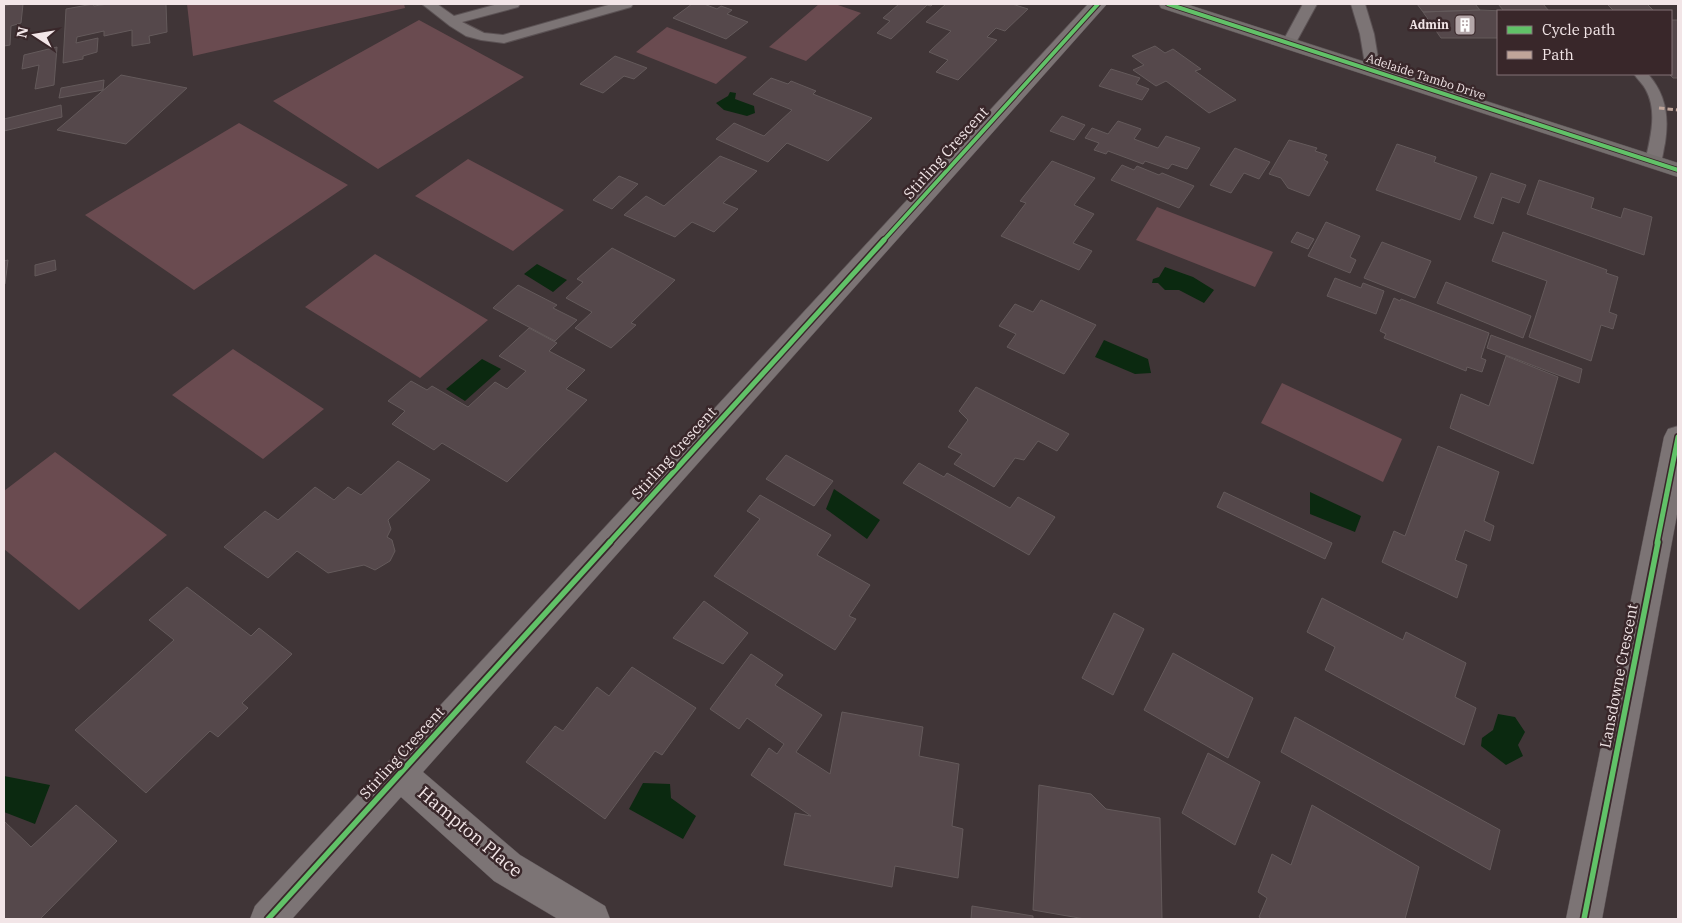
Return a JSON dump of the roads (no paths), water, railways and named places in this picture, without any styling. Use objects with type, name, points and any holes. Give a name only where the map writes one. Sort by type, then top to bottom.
[{"type":"street","name":"Stirling Crescent","points":[[268,919],[1098,4]]},
{"type":"street","name":"Adelaide Tambo Drive","points":[[1168,4],[1678,170]]},
{"type":"street","name":"Lansdowne Crescent","points":[[1584,919],[1678,437]]},
{"type":"street","name":"Hampton Place","points":[[400,774],[507,868],[592,919]]},
{"type":"lane","points":[[428,4],[453,20],[469,34],[486,39],[504,39],[626,4]]},
{"type":"lane","points":[[453,20],[513,4]]},
{"type":"lane","points":[[1289,43],[1310,4]]},
{"type":"lane","points":[[1358,4],[1367,34],[1374,70]]},
{"type":"lane","points":[[1643,75],[1656,95],[1659,108],[1654,162]]},
{"type":"place","name":"Admin","points":[[1465,25]]}]
